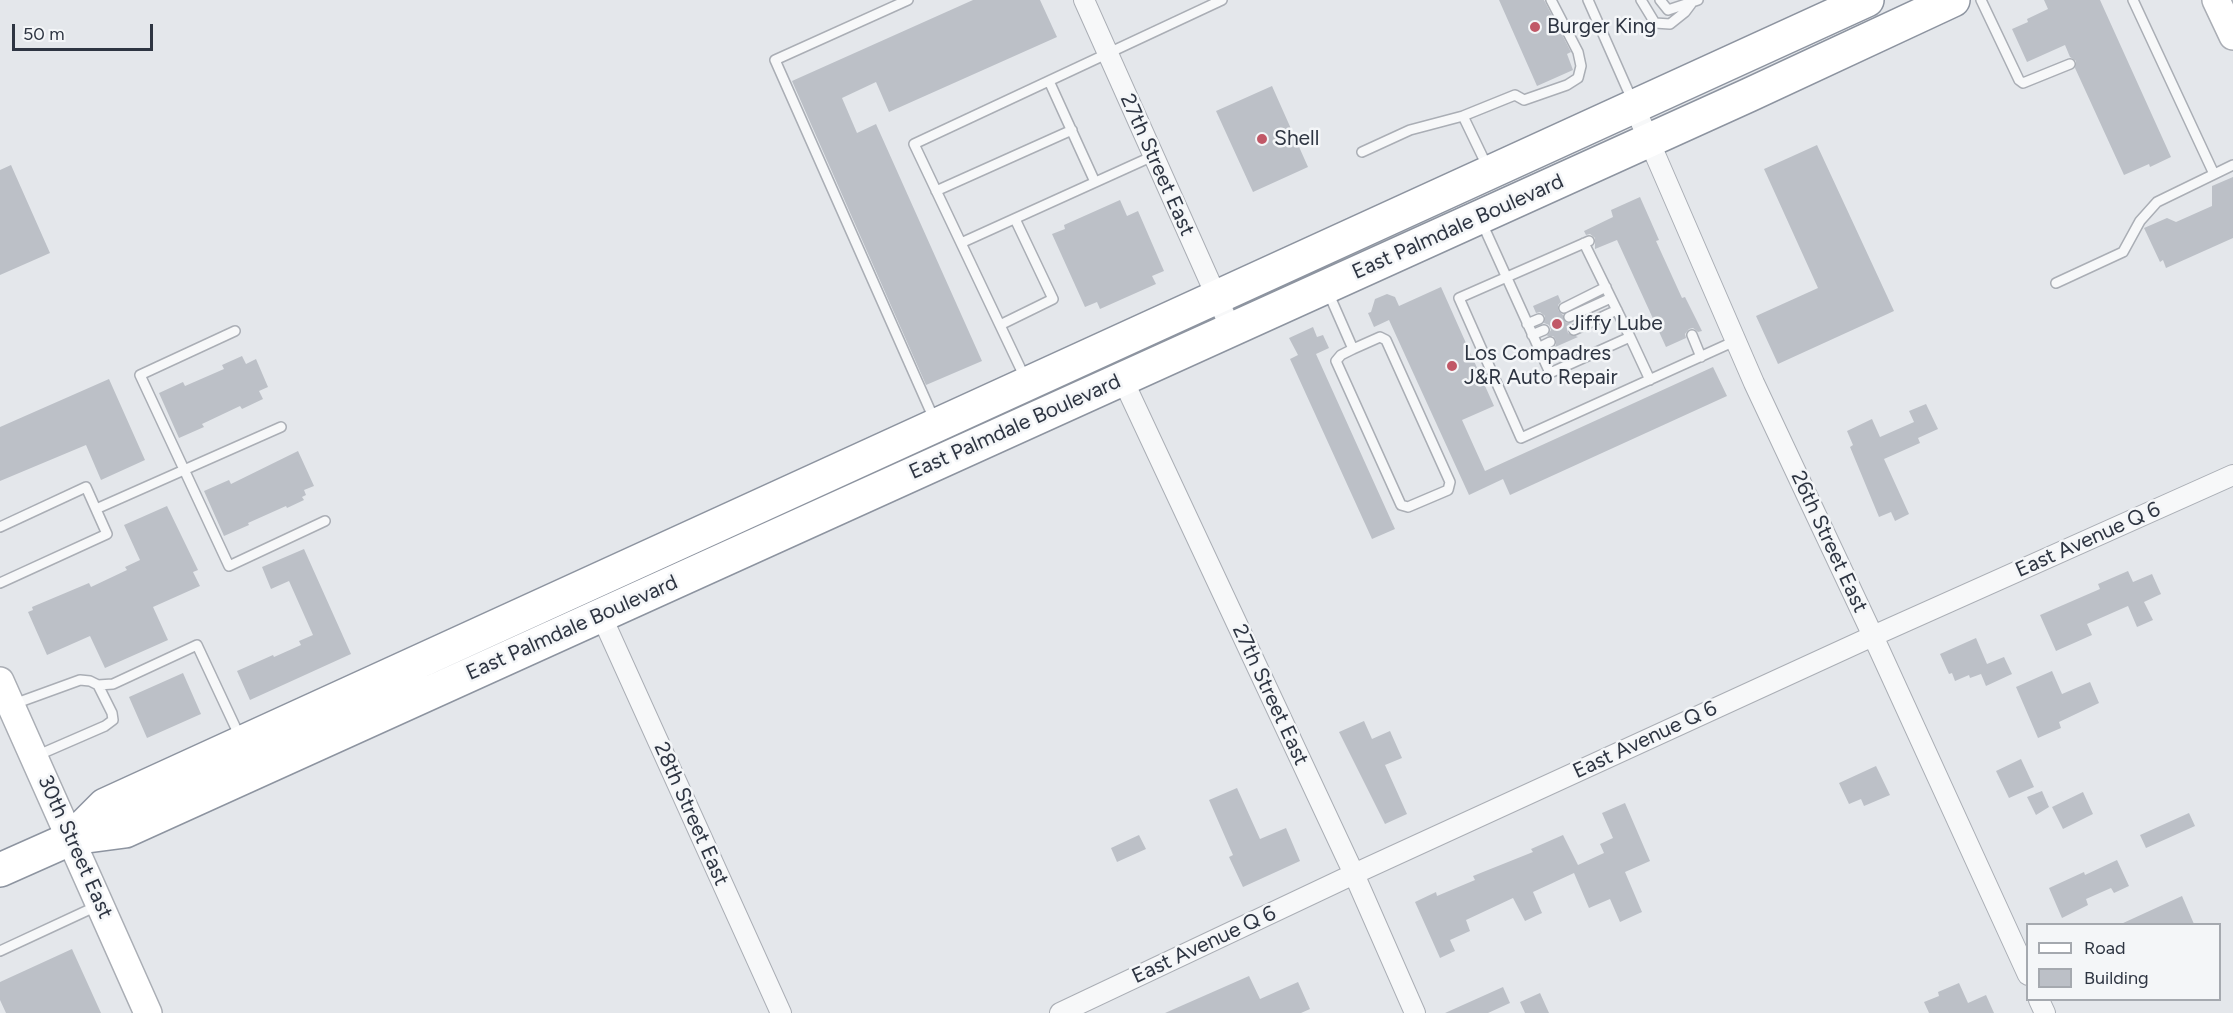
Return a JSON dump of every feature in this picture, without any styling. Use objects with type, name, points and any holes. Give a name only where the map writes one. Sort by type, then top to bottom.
[{"type":"highway","name":"East Palmdale Boulevard","points":[[72,838],[105,805],[1867,0]]},
{"type":"highway","name":"East Palmdale Boulevard","points":[[0,870],[72,838],[125,831],[1953,0]]},
{"type":"street","name":"27th Street East","points":[[1084,0],[1231,329]]},
{"type":"street","points":[[2216,0],[2231,28]]},
{"type":"street","name":"26th Street East","points":[[1634,106],[1735,341],[2026,971]]},
{"type":"street","name":"27th Street East","points":[[1122,378],[1354,874],[1415,1013]]},
{"type":"street","name":"East Avenue Q 6","points":[[1060,1013],[1354,874],[1873,636],[2233,475]]},
{"type":"street","name":"28th Street East","points":[[602,615],[781,1013]]},
{"type":"street","name":"30th Street East","points":[[0,681],[72,838],[148,1013]]},
{"type":"lane","points":[[908,0],[775,60],[936,424]]},
{"type":"lane","points":[[1028,383],[914,144],[1222,0]]},
{"type":"lane","points":[[1362,152],[1410,130],[1463,116],[1515,95],[1524,100],[1567,85],[1578,78],[1581,66],[1578,52],[1551,0]]},
{"type":"lane","points":[[1588,0],[1634,106]]},
{"type":"lane","points":[[1641,0],[1655,23],[1670,24],[1694,2]]},
{"type":"lane","points":[[1660,0],[1668,10],[1694,2]]},
{"type":"lane","points":[[1981,0],[2019,80],[2023,83],[2070,64]]},
{"type":"lane","points":[[2133,0],[2214,174]]},
{"type":"lane","points":[[1049,81],[1095,182]]},
{"type":"lane","points":[[1463,116],[1489,171]]},
{"type":"lane","points":[[936,191],[1072,130]]},
{"type":"lane","points":[[961,243],[1154,156]]},
{"type":"lane","points":[[2056,283],[2123,252],[2140,221],[2157,202],[2233,165]]},
{"type":"lane","points":[[1479,217],[1550,373],[1630,337]]},
{"type":"lane","points":[[1000,325],[1053,299],[1016,219]]},
{"type":"lane","points":[[1650,380],[1587,242],[1459,298],[1521,438],[1650,380],[1701,357],[1735,341]]},
{"type":"lane","points":[[1326,287],[1353,349]]},
{"type":"lane","points":[[1564,308],[1606,287]]},
{"type":"lane","points":[[1569,317],[1611,298]]},
{"type":"lane","points":[[1574,330],[1617,310]]},
{"type":"lane","points":[[1527,324],[1539,319]]},
{"type":"lane","points":[[1532,335],[1544,330]]},
{"type":"lane","points":[[235,331],[140,375],[229,566],[325,521]]},
{"type":"lane","points":[[1692,335],[1701,357]]},
{"type":"lane","points":[[1380,337],[1386,340],[1450,482],[1448,490],[1408,507],[1401,505],[1336,361],[1341,355],[1353,349],[1380,337]]},
{"type":"lane","points":[[1538,348],[1550,342]]},
{"type":"lane","points":[[96,509],[281,427]]},
{"type":"lane","points":[[0,526],[86,487],[107,534],[0,584]]},
{"type":"lane","points":[[11,705],[80,680],[98,685],[113,684],[197,645],[242,742]]},
{"type":"lane","points":[[34,756],[105,726],[113,720],[98,685]]},
{"type":"lane","points":[[0,951],[101,904]]},
{"type":"building","points":[[973,0],[1040,0],[1057,37],[889,112],[876,82],[842,98],[857,133],[876,124],[982,361],[926,385],[792,81]]},
{"type":"building","name":"Burger King","points":[[1499,0],[1544,0],[1571,52],[1567,54],[1573,70],[1537,86]]},
{"type":"building","points":[[2044,0],[2100,0],[2171,157],[2150,167],[2149,164],[2124,175],[2075,68],[2076,61],[2070,57],[2065,45],[2027,62],[2012,29],[2048,9]]},
{"type":"building","name":"Shell","points":[[1272,86],[1308,167],[1253,192],[1216,111]]},
{"type":"building","points":[[1817,145],[1894,311],[1778,364],[1756,316],[1818,288],[1764,169]]},
{"type":"building","points":[[11,165],[50,253],[0,275],[0,170]]},
{"type":"building","points":[[2233,177],[2233,238],[2166,268],[2163,260],[2160,262],[2144,228],[2167,218],[2176,222],[2212,206],[2212,186]]},
{"type":"building","points":[[1640,197],[1659,240],[1656,241],[1682,298],[1685,297],[1702,331],[1689,329],[1685,334],[1686,338],[1666,347],[1617,240],[1595,249],[1595,238],[1590,234],[1586,235],[1584,231],[1613,217],[1611,210]]},
{"type":"building","points":[[1120,200],[1127,216],[1138,211],[1164,271],[1152,276],[1156,284],[1100,309],[1097,302],[1085,307],[1052,234],[1065,229],[1064,225]]},
{"type":"building","points":[[1441,287],[1494,406],[1462,420],[1485,471],[1713,367],[1727,396],[1510,495],[1503,479],[1469,495],[1389,320],[1374,327],[1368,313],[1371,312],[1375,299],[1387,294],[1395,297],[1399,306]]},
{"type":"building","name":"Jiffy Lube","points":[[1558,295],[1561,302],[1558,310],[1565,322],[1572,324],[1567,329],[1568,333],[1578,337],[1553,348],[1556,340],[1553,336],[1547,336],[1551,330],[1549,325],[1544,323],[1545,316],[1540,312],[1536,313],[1533,306]]},
{"type":"building","points":[[1313,327],[1317,337],[1323,335],[1329,348],[1316,354],[1395,529],[1372,539],[1290,359],[1298,355],[1289,338]]},
{"type":"building","points":[[242,356],[246,364],[256,359],[268,387],[259,391],[263,399],[242,409],[240,406],[202,424],[204,427],[179,438],[159,393],[183,382],[185,386],[224,369],[222,365]]},
{"type":"building","points":[[109,379],[145,460],[101,480],[86,445],[0,481],[0,427]]},
{"type":"building","points":[[1926,404],[1938,429],[1918,438],[1920,443],[1884,459],[1909,514],[1895,521],[1891,512],[1879,517],[1850,447],[1853,445],[1847,431],[1872,419],[1880,437],[1914,422],[1909,411]]},
{"type":"building","points":[[298,451],[314,486],[304,490],[306,495],[302,497],[304,500],[248,523],[249,525],[224,536],[204,491],[229,480],[231,484]]},
{"type":"building","points":[[167,506],[198,570],[193,572],[200,586],[153,607],[168,640],[105,668],[90,636],[47,655],[28,612],[33,610],[32,607],[89,583],[91,587],[127,570],[125,567],[140,560],[124,525]]},
{"type":"building","points":[[304,549],[351,654],[250,700],[237,671],[301,645],[299,641],[313,635],[289,581],[271,589],[262,567]]},
{"type":"building","points":[[2128,571],[2133,582],[2152,574],[2161,594],[2144,602],[2153,620],[2137,627],[2128,606],[2087,624],[2092,635],[2056,651],[2040,615],[2100,589],[2098,584]]},
{"type":"building","points":[[1976,638],[1987,664],[2004,657],[2012,674],[1986,686],[1981,674],[1970,678],[1969,675],[1955,681],[1952,673],[1949,674],[1940,654]]},
{"type":"building","points":[[2052,671],[2062,694],[2090,682],[2099,703],[2059,722],[2061,728],[2038,738],[2016,687]]},
{"type":"building","points":[[183,673],[201,714],[147,738],[129,697]]},
{"type":"building","points":[[1364,721],[1372,739],[1390,731],[1402,758],[1385,765],[1407,814],[1385,824],[1339,732]]},
{"type":"building","points":[[2021,759],[2034,787],[2009,798],[1996,771]]},
{"type":"building","points":[[1876,766],[1890,795],[1864,806],[1861,799],[1849,804],[1839,783]]},
{"type":"building","points":[[1237,788],[1260,839],[1286,828],[1300,861],[1243,887],[1229,857],[1233,855],[1209,800]]},
{"type":"building","points":[[2042,791],[2049,807],[2036,815],[2027,797]]},
{"type":"building","points":[[2083,792],[2093,814],[2063,829],[2052,807]]},
{"type":"building","points":[[1625,803],[1650,861],[1625,872],[1642,912],[1620,922],[1610,899],[1589,908],[1574,873],[1533,892],[1542,913],[1525,921],[1513,898],[1466,920],[1470,931],[1450,940],[1455,951],[1440,958],[1415,902],[1436,892],[1437,896],[1475,880],[1473,876],[1533,852],[1531,849],[1563,835],[1578,865],[1604,853],[1600,844],[1613,838],[1602,813]]},
{"type":"building","points":[[2189,813],[2195,826],[2146,848],[2140,835]]},
{"type":"building","points":[[1139,835],[1146,849],[1117,862],[1111,848]]},
{"type":"building","points":[[2117,860],[2129,886],[2114,893],[2111,888],[2086,899],[2088,905],[2062,918],[2049,888]]},
{"type":"building","points":[[2182,896],[2194,923],[2123,923]]},
{"type":"building","points":[[72,949],[101,1013],[6,1013],[0,1000],[0,982]]},
{"type":"building","points":[[1249,976],[1260,999],[1298,982],[1310,1009],[1301,1013],[1165,1013]]},
{"type":"building","points":[[1959,983],[1968,1003],[1986,995],[1994,1013],[1929,1013],[1924,1002],[1939,996],[1938,992]]},
{"type":"building","points":[[1503,987],[1510,1003],[1488,1013],[1445,1013]]},
{"type":"building","points":[[1540,993],[1549,1013],[1525,1013],[1520,1002]]},
{"type":"place","name":"Burger King","points":[[1535,27]]},
{"type":"place","name":"Shell","points":[[1262,139]]},
{"type":"place","name":"Jiffy Lube","points":[[1557,324]]},
{"type":"place","name":"Los Compadres J&R Auto Repair","points":[[1452,366]]}]
